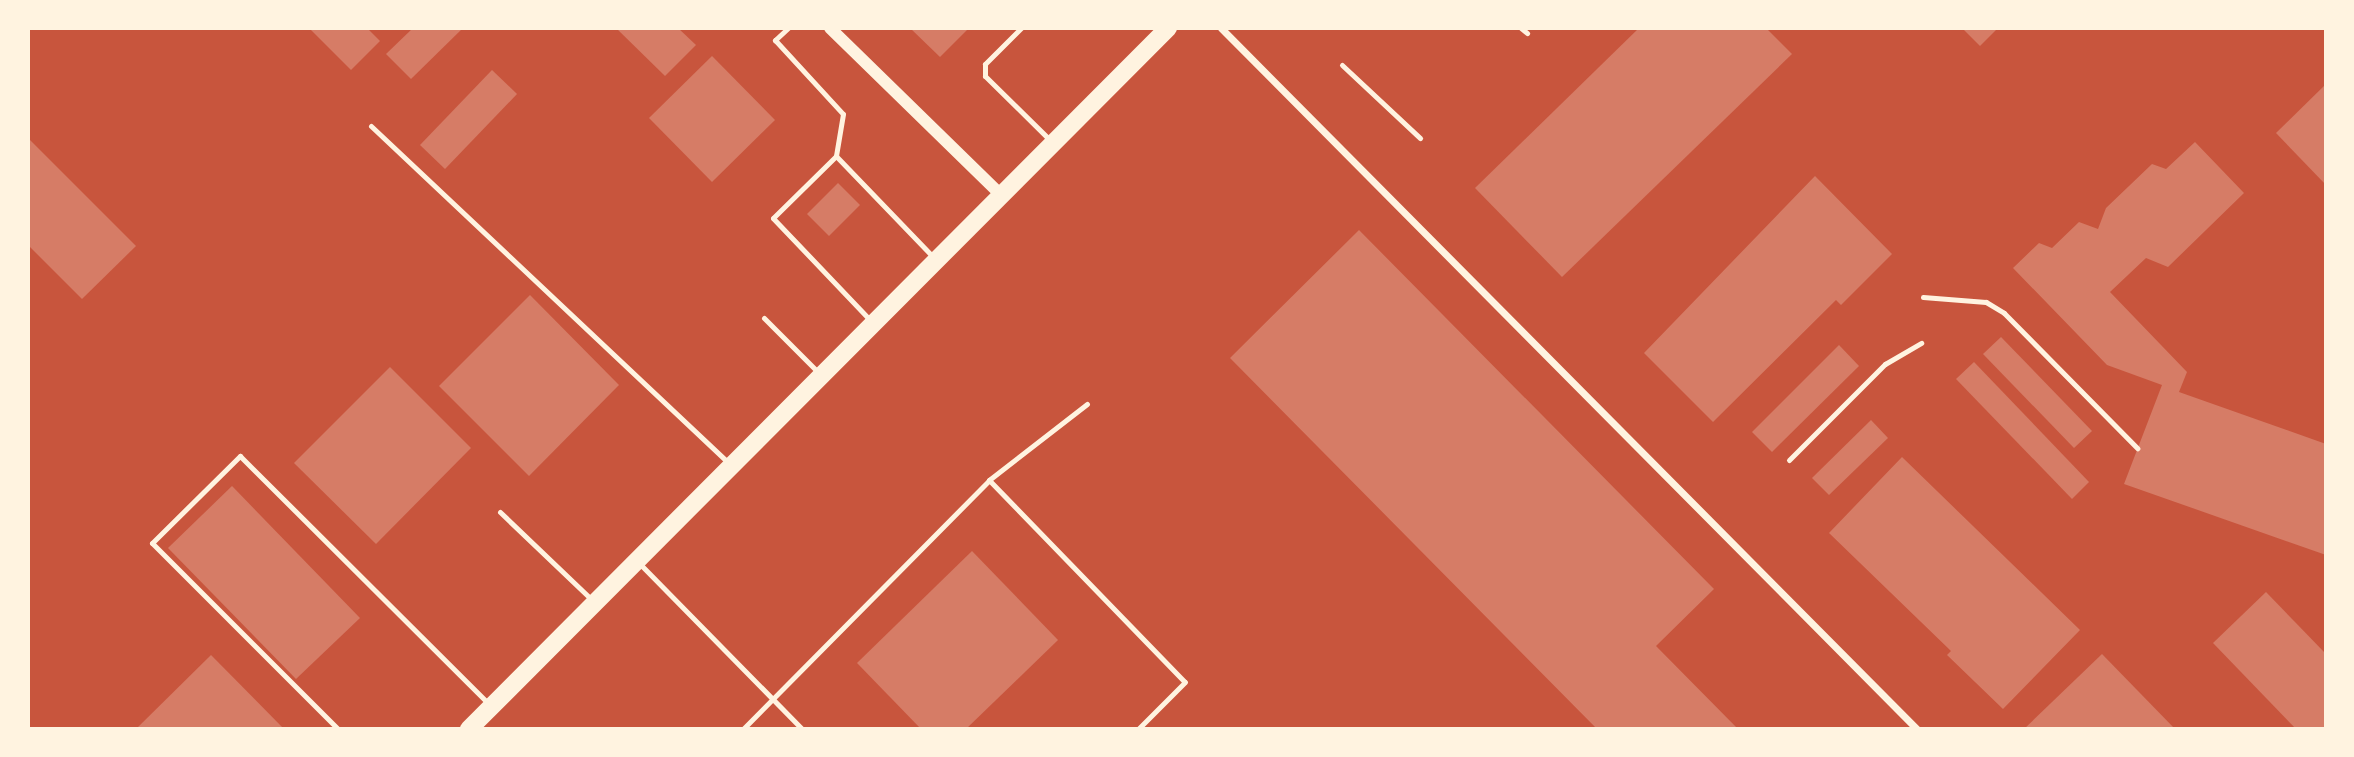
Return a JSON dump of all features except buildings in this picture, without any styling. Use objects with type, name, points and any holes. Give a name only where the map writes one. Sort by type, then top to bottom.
[{"type":"main road","points":[[469,729],[1168,28]]},
{"type":"street","points":[[830,28],[1001,195]]},
{"type":"street","points":[[1221,28],[1917,729]]},
{"type":"lane","points":[[788,28],[775,40],[843,114],[836,156],[773,218],[873,323]]},
{"type":"lane","points":[[1021,28],[985,64],[985,76],[1053,143]]},
{"type":"lane","points":[[1521,28],[1527,33]]},
{"type":"lane","points":[[1342,65],[1420,138]]},
{"type":"lane","points":[[372,126],[732,465]]},
{"type":"lane","points":[[836,156],[936,260]]},
{"type":"lane","points":[[1923,297],[1986,302],[2004,313],[2137,448]]},
{"type":"lane","points":[[764,318],[821,375]]},
{"type":"lane","points":[[1789,460],[1885,364],[1921,343]]},
{"type":"lane","points":[[743,729],[989,480],[1087,404]]},
{"type":"lane","points":[[338,729],[152,543],[240,456],[491,706]]},
{"type":"lane","points":[[989,480],[1185,682],[1138,729]]},
{"type":"lane","points":[[500,512],[595,602]]},
{"type":"lane","points":[[637,561],[802,729]]}]
